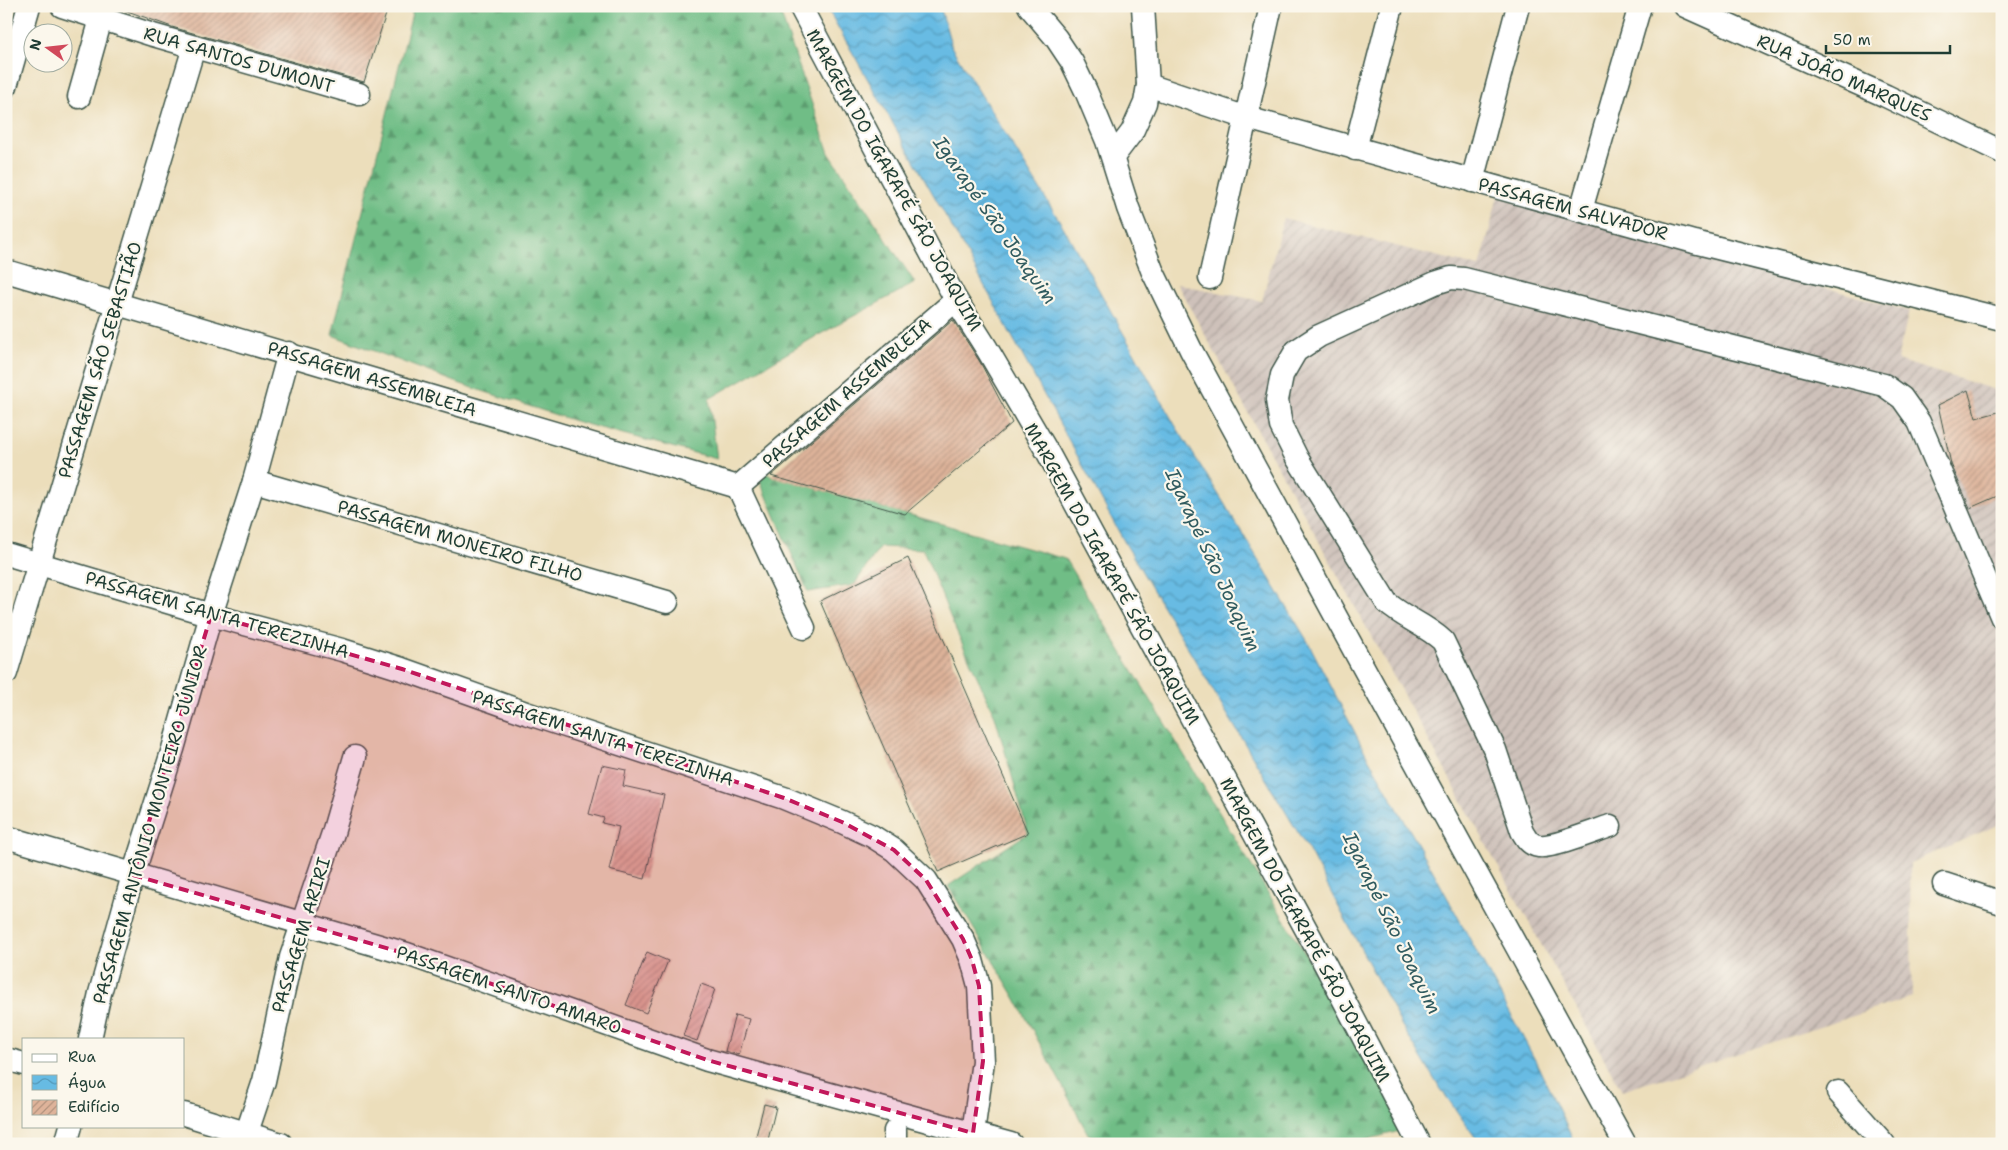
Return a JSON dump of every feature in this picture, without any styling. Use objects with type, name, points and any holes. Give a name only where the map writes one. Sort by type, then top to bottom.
[{"type":"street","points":[[6,86],[29,6]]},
{"type":"street","name":"RUA SANTOS DUMONT","points":[[62,6],[194,47],[359,94]]},
{"type":"street","name":"MARGEM DO IGARAPÉ SÃO JOAQUIM","points":[[800,6],[956,300],[988,349],[1052,462],[1320,956],[1419,1144]]},
{"type":"street","points":[[1029,6],[1056,38],[1072,62],[1096,112],[1113,157],[1128,208],[1152,270],[1187,341],[1370,680],[1625,1144]]},
{"type":"street","points":[[1113,157],[1132,132],[1146,103],[1148,85],[1143,6]]},
{"type":"street","points":[[1210,278],[1271,6]]},
{"type":"street","points":[[1356,149],[1392,6]]},
{"type":"street","points":[[1472,181],[1518,6]]},
{"type":"street","points":[[1581,210],[1640,6]]},
{"type":"street","name":"RUA JOÃO MARQUES","points":[[1684,6],[1886,96],[2002,152]]},
{"type":"street","points":[[79,97],[101,19]]},
{"type":"street","name":"PASSAGEM SÃO SEBASTIÃO","points":[[6,673],[194,47]]},
{"type":"street","name":"PASSAGEM SALVADOR","points":[[1148,85],[1246,118],[1694,242],[2002,319]]},
{"type":"street","name":"PASSAGEM ASSEMBLEIA","points":[[6,271],[289,353],[502,419],[738,487],[956,300]]},
{"type":"street","points":[[1610,826],[1551,845],[1538,846],[1527,840],[1522,831],[1495,750],[1443,641],[1433,632],[1386,603],[1297,458],[1282,426],[1277,400],[1282,375],[1296,351],[1319,336],[1435,283],[1451,278],[1464,279],[1884,385],[1902,398],[1919,422],[2002,618]]},
{"type":"street","name":"PASSAGEM ANTÔNIO MONTEIRO JÚNIOR","points":[[90,1038],[102,984],[133,874],[173,748],[211,615],[254,481],[289,353]]},
{"type":"street","name":"PASSAGEM MONEIRO FILHO","points":[[254,481],[667,602]]},
{"type":"street","points":[[738,487],[804,628]]},
{"type":"street","name":"PASSAGEM SANTA TEREZINHA","points":[[6,554],[385,664],[526,713],[784,798],[872,836],[894,850],[926,880],[964,939],[972,960],[979,986],[983,1061],[973,1133]]},
{"type":"street","name":"PASSAGEM ARIRI","points":[[244,1139],[264,1081],[278,1010],[301,923],[332,833],[355,757]]},
{"type":"street","name":"PASSAGEM SANTO AMARO","points":[[6,837],[407,954],[707,1060],[1010,1144]]},
{"type":"street","points":[[1944,884],[2002,903]]},
{"type":"street","points":[[6,1059],[22,1063]]},
{"type":"street","points":[[1838,1092],[1884,1144]]},
{"type":"street","points":[[185,1114],[244,1139],[281,1144]]},
{"type":"street","points":[[66,1144],[70,1128]]},
{"type":"highlighted area","points":[[211,615],[402,669],[784,798],[842,822],[894,850],[926,880],[963,939],[972,960],[979,986],[983,1061],[973,1133],[707,1060],[407,954],[133,875]]},
{"type":"shaded area","points":[[1498,196],[1909,311],[1897,360],[2002,392],[2002,823],[1910,863],[1912,997],[1622,1091],[1177,284],[1262,301],[1283,218],[1480,267]]},
{"type":"green space","points":[[414,6],[778,6],[829,153],[915,283],[813,338],[709,399],[717,459],[578,422],[461,384],[332,335]]},
{"type":"green space","points":[[756,471],[1065,559],[1411,1128],[1350,1144],[1109,1144],[1088,1134],[1016,999],[948,886],[1028,833],[995,716],[952,621],[923,549],[880,547],[854,585],[808,592]]},
{"type":"water","name":"Igarapé São Joaquim","points":[[826,6],[940,6],[952,48],[1064,228],[1175,425],[1308,642],[1365,752],[1427,860],[1536,1062],[1575,1144],[1480,1144],[1436,1082],[1402,1026],[1309,851],[1125,543],[961,243]]},
{"type":"building","points":[[119,6],[371,6],[387,11],[364,82],[172,27],[119,8]]},
{"type":"building","points":[[953,320],[980,362],[1012,423],[905,514],[771,476]]},
{"type":"building","points":[[1968,390],[1976,418],[2002,411],[2002,494],[1970,508],[1951,464],[1938,405]]},
{"type":"building","points":[[908,558],[1028,833],[938,872],[820,601]]},
{"type":"building","points":[[602,765],[626,770],[623,786],[664,795],[645,879],[609,870],[619,827],[602,823],[604,818],[589,814]]},
{"type":"building","points":[[647,952],[668,961],[646,1013],[626,1005]]},
{"type":"building","points":[[701,984],[715,989],[697,1041],[683,1036]]},
{"type":"building","points":[[735,1015],[749,1019],[739,1055],[725,1051]]},
{"type":"building","points":[[764,1104],[776,1107],[767,1144],[754,1144]]}]
